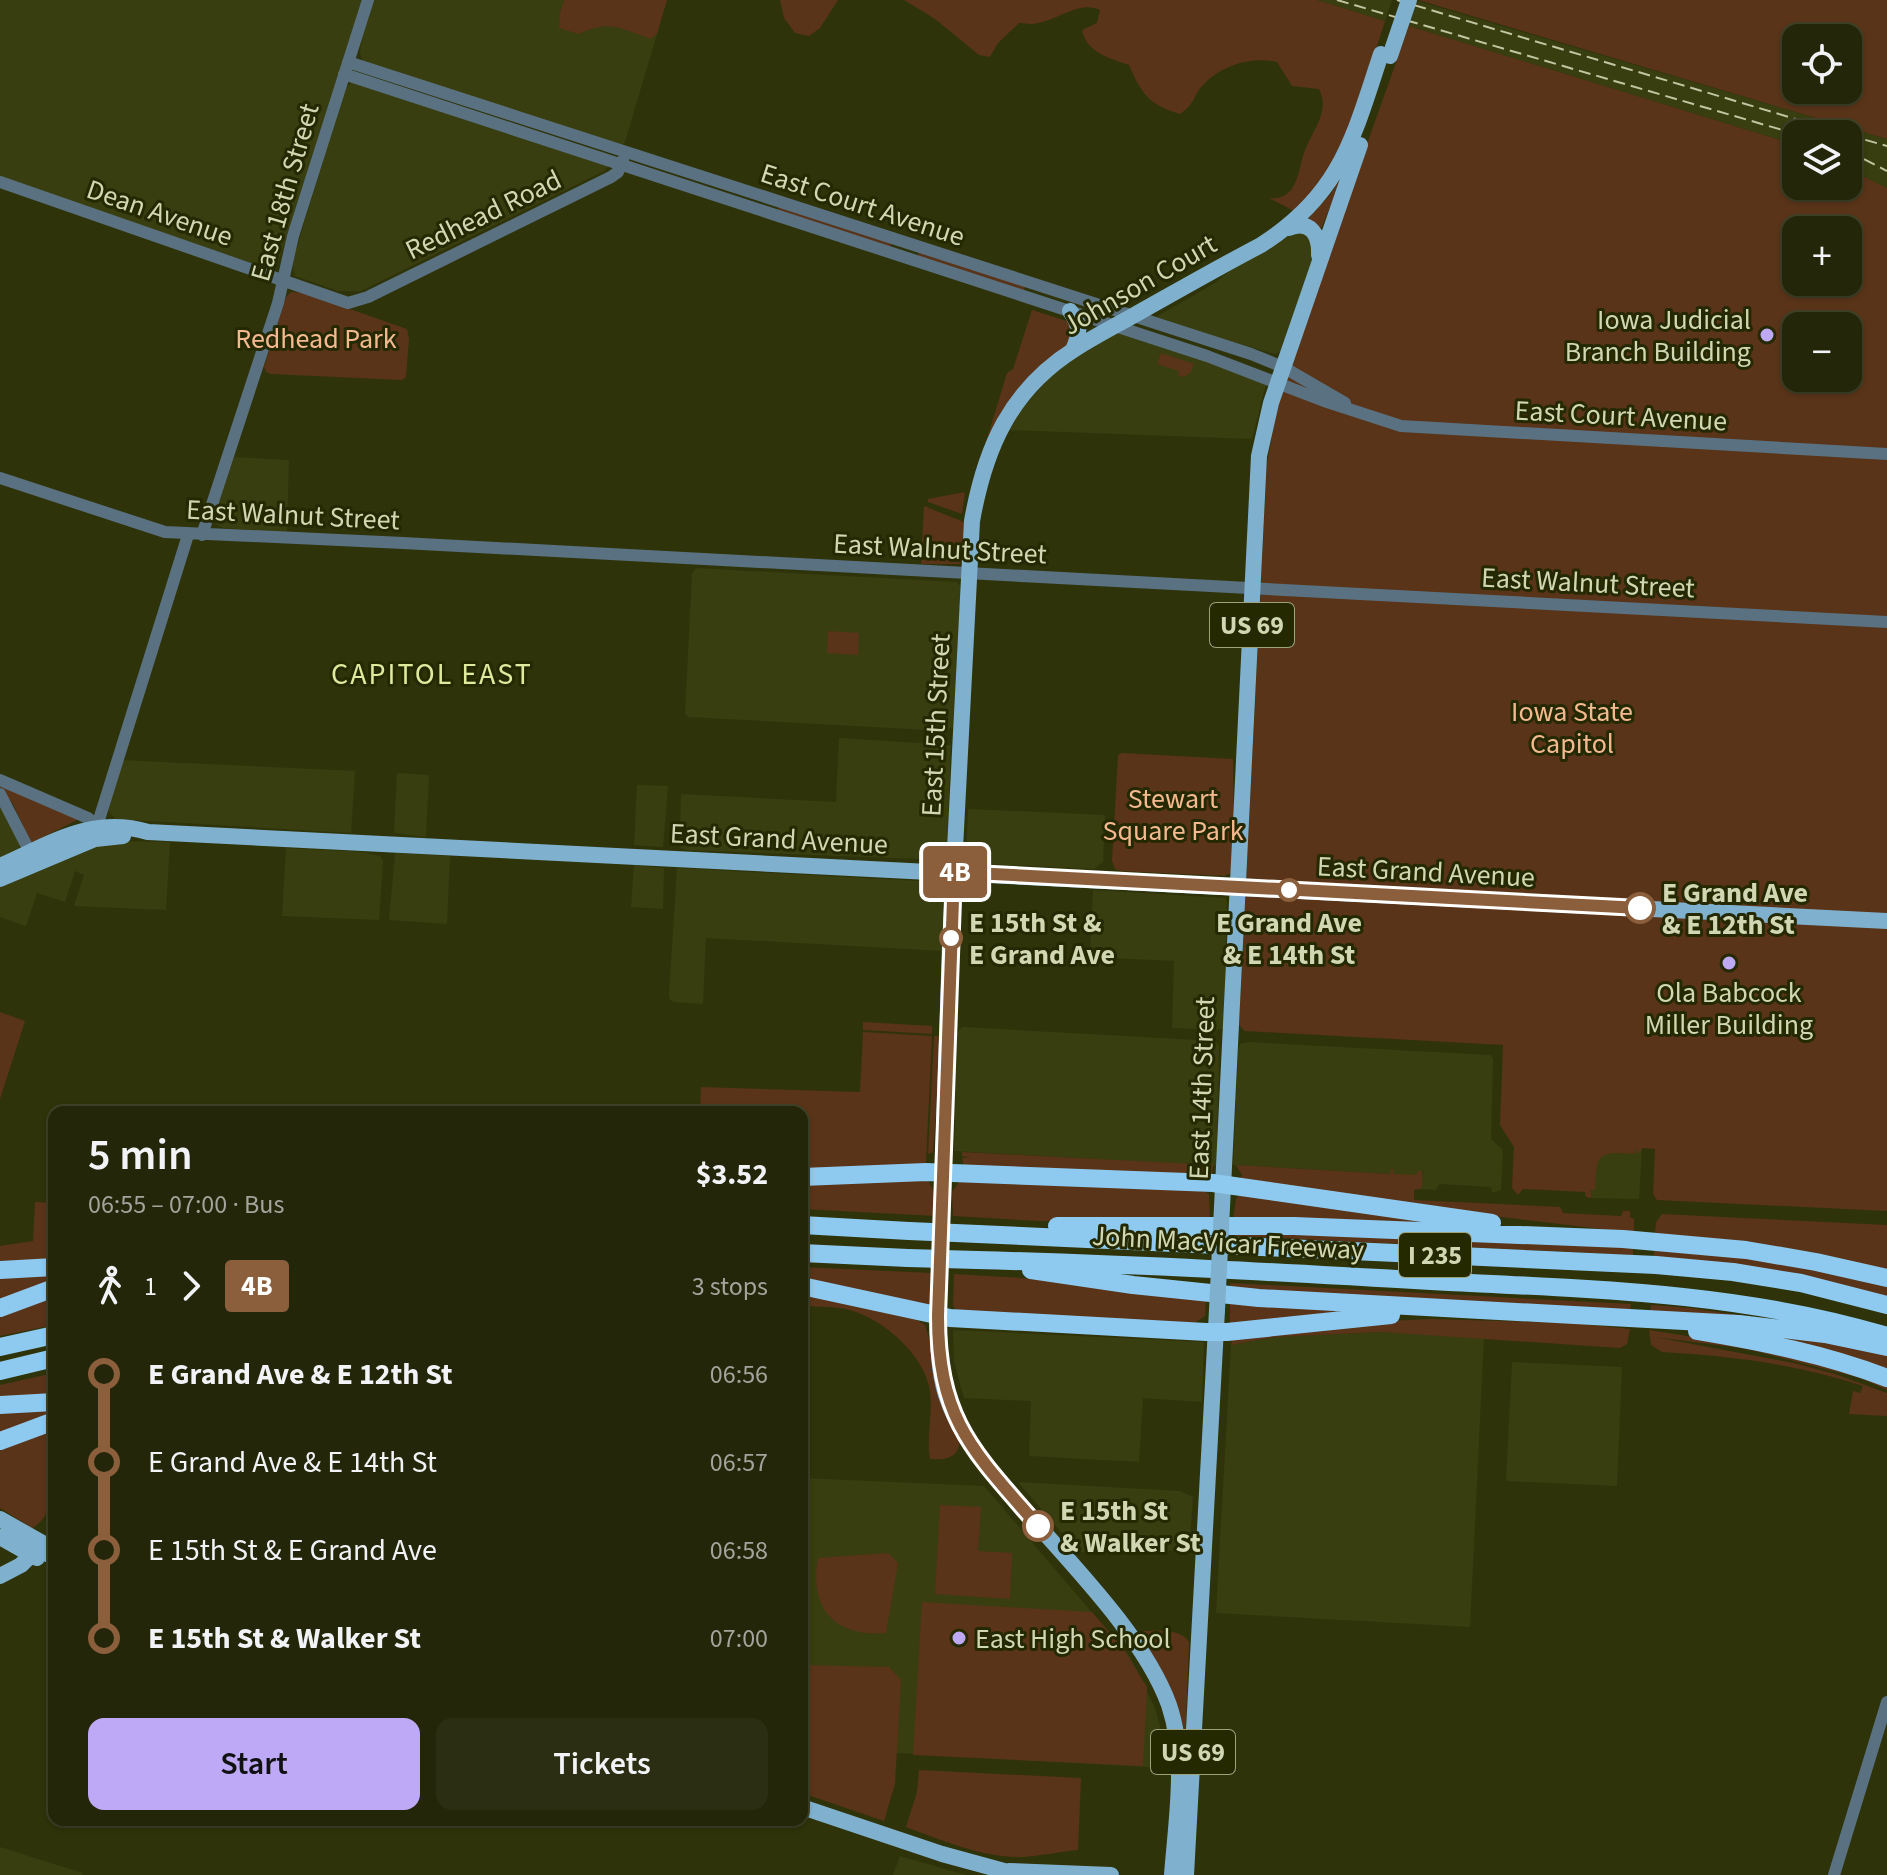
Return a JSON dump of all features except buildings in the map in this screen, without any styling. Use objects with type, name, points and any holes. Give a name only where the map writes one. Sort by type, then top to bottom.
[{"type":"highway","points":[[808,1177],[943,1172],[1223,1184],[1590,1237]]},
{"type":"highway","points":[[978,1234],[1059,1226],[1157,1224],[1590,1237],[1746,1250],[1887,1279]]},
{"type":"highway","name":"John MacVicar Freeway","points":[[808,1225],[1656,1265],[1733,1272],[1801,1283],[1887,1305]]},
{"type":"highway","name":"John MacVicar Freeway","points":[[808,1253],[1126,1264],[1617,1289],[1747,1304],[1815,1317],[1887,1336]]},
{"type":"highway","points":[[983,1261],[1065,1276],[1201,1292],[1780,1327],[1887,1347]]},
{"type":"highway","points":[[0,1270],[48,1267]]},
{"type":"highway","points":[[808,1287],[938,1316],[1216,1332],[1382,1316],[1497,1310]]},
{"type":"highway","points":[[3,1307],[48,1290]]},
{"type":"highway","points":[[1575,1314],[1780,1346],[1828,1357],[1887,1378]]},
{"type":"highway","points":[[0,1347],[48,1336]]},
{"type":"highway","points":[[0,1371],[48,1359]]},
{"type":"highway","points":[[0,1405],[48,1402]]},
{"type":"highway","points":[[0,1441],[48,1423]]},
{"type":"main road","name":"US 69","points":[[1318,265],[1385,55],[1398,0]]},
{"type":"main road","name":"US 69","points":[[1283,231],[1314,202],[1338,169],[1409,0]]},
{"type":"main road","points":[[1283,231],[1298,225],[1312,229],[1319,246],[1318,265]]},
{"type":"main road","name":"Johnson Court","points":[[1027,390],[1073,350],[1283,231]]},
{"type":"main road","name":"East 14th Street","points":[[1186,1875],[1259,456],[1266,419],[1318,265]]},
{"type":"main road","points":[[1070,311],[1079,328],[1079,338],[1073,350]]},
{"type":"main road","name":"East 15th Street","points":[[938,1316],[954,872],[972,521],[982,469],[1007,417],[1027,390]]},
{"type":"main road","name":"East Grand Avenue","points":[[36,857],[98,832],[130,836],[148,832],[1887,921]]},
{"type":"main road","points":[[0,866],[36,857]]},
{"type":"main road","points":[[0,879],[36,857]]},
{"type":"main road","name":"US 69","points":[[938,1316],[939,1357],[945,1392],[963,1432],[988,1468],[1121,1623],[1169,1706],[1179,1758],[1172,1875]]},
{"type":"main road","points":[[0,1519],[48,1547]]},
{"type":"main road","points":[[0,1537],[48,1565]]},
{"type":"main road","points":[[0,1576],[21,1565],[37,1549],[48,1554]]},
{"type":"main road","points":[[808,1809],[942,1854],[1019,1875]]},
{"type":"main road","points":[[1002,1870],[1111,1875]]},
{"type":"street","name":"East 18th Street","points":[[202,535],[268,333],[293,236],[368,0]]},
{"type":"street","name":"East Court Avenue","points":[[346,68],[1115,326],[1233,364],[1280,374]]},
{"type":"street","name":"East Court Avenue","points":[[624,159],[1134,316],[1328,391],[1354,410],[1409,427],[1887,454]]},
{"type":"street","name":"Redhead Road","points":[[348,303],[368,297],[611,177],[618,172],[624,159]]},
{"type":"street","name":"Dean Avenue","points":[[0,182],[348,303]]},
{"type":"street","name":"East Walnut Street","points":[[0,478],[138,525],[188,535],[1887,622]]},
{"type":"street","points":[[0,780],[81,815],[98,832],[188,535]]},
{"type":"street","points":[[0,794],[36,857]]},
{"type":"street","points":[[1834,1875],[1887,1702]]},
{"type":"shaded area","points":[[0,0],[363,0],[277,266],[269,269],[0,177]]},
{"type":"shaded area","points":[[374,0],[564,0],[560,13],[579,34],[595,27],[616,25],[651,39],[657,34],[625,142],[622,145],[363,62],[360,53],[362,37]]},
{"type":"shaded area","points":[[1317,0],[1392,0],[1385,21]]},
{"type":"shaded area","points":[[1417,1],[1822,120],[1782,120],[1782,141],[1409,26]]},
{"type":"shaded area","points":[[357,82],[609,166],[361,291],[338,291],[295,276],[292,263],[345,89]]},
{"type":"shaded area","points":[[1862,132],[1887,139],[1887,188],[1862,176]]},
{"type":"shaded area","points":[[1297,230],[1309,232],[1314,254],[1280,352],[1275,354],[1156,317],[1215,283]]},
{"type":"shaded area","points":[[1118,333],[1225,366],[1266,384],[1252,439],[1008,430],[1050,377],[1084,351]]},
{"type":"shaded area","points":[[234,457],[289,460],[287,532],[223,528],[216,524],[217,507]]},
{"type":"shaded area","points":[[696,568],[957,582],[961,587],[953,727],[946,731],[688,717],[685,713],[692,574]]},
{"type":"shaded area","points":[[839,738],[951,745],[947,856],[943,860],[685,850],[680,847],[681,794],[836,802]]},
{"type":"shaded area","points":[[120,760],[355,771],[351,833],[115,819],[108,810]]},
{"type":"shaded area","points":[[397,773],[429,775],[426,837],[394,833]]},
{"type":"shaded area","points":[[637,785],[668,786],[663,847],[634,845]]},
{"type":"shaded area","points":[[0,801],[19,849],[0,861]]},
{"type":"shaded area","points":[[968,809],[1105,815],[1103,862],[1094,869],[968,863]]},
{"type":"shaded area","points":[[109,841],[170,842],[166,910],[74,906],[84,875],[75,871],[65,902],[37,893],[26,926],[0,917],[0,884]]},
{"type":"shaded area","points":[[286,848],[363,852],[380,856],[383,861],[379,920],[282,916]]},
{"type":"shaded area","points":[[395,853],[450,856],[447,924],[389,920]]},
{"type":"shaded area","points":[[634,865],[664,868],[663,909],[631,907]]},
{"type":"shaded area","points":[[677,868],[938,882],[945,889],[943,951],[706,938],[703,1004],[674,1002],[669,994]]},
{"type":"shaded area","points":[[1093,890],[1225,898],[1224,1028],[1172,1028],[1174,961],[1090,957]]},
{"type":"shaded area","points":[[962,1027],[1215,1041],[1219,1045],[1217,1166],[954,1151],[957,1033]]},
{"type":"shaded area","points":[[1240,1044],[1490,1055],[1493,1058],[1491,1139],[1503,1150],[1501,1190],[1492,1193],[1491,1187],[1439,1184],[1436,1190],[1420,1189],[1423,1171],[1417,1176],[1393,1174],[1391,1168],[1391,1174],[1233,1165],[1238,1051]]},
{"type":"shaded area","points":[[1593,1145],[1642,1148],[1639,1199],[1591,1198]]},
{"type":"shaded area","points":[[953,1330],[1204,1342],[1202,1402],[1143,1398],[1139,1462],[1029,1456],[1031,1401],[964,1398],[954,1362]]},
{"type":"shaded area","name":"East High School","points":[[1382,1332],[1484,1336],[1470,1627],[1216,1613],[1231,1345],[1275,1337]]},
{"type":"shaded area","points":[[1512,1362],[1622,1367],[1617,1486],[1506,1481]]},
{"type":"shaded area","name":"East High School","points":[[808,1478],[984,1486],[1130,1657],[1155,1708],[1164,1742],[1165,1768],[896,1753],[808,1790]]},
{"type":"shaded area","name":"East High School","points":[[1018,1482],[1180,1491],[1193,1497],[1189,1552],[1135,1548],[1134,1555],[1078,1552]]},
{"type":"shaded area","points":[[0,1847],[83,1873],[0,1875]]},
{"type":"shaded area","points":[[900,1856],[966,1875],[893,1875]]},
{"type":"green space","points":[[564,0],[667,0],[657,34],[651,39],[608,26],[579,34],[559,28]]},
{"type":"green space","points":[[780,0],[838,0],[820,28],[809,36],[795,33],[784,18]]},
{"type":"green space","points":[[904,0],[1317,0],[1385,21],[1356,112],[1332,166],[1296,212],[1269,198],[1284,196],[1294,185],[1304,153],[1320,119],[1322,97],[1319,89],[1292,86],[1277,62],[1247,61],[1228,67],[1210,78],[1189,107],[1180,114],[1147,97],[1129,65],[1100,54],[1089,44],[1082,30],[1097,23],[1100,10],[1085,7],[1036,24],[1019,23],[998,43],[990,57],[979,55],[935,19]]},
{"type":"green space","points":[[1418,0],[1887,0],[1887,139],[1862,132],[1862,120],[1823,120]]},
{"type":"green space","name":"Iowa State Capitol","points":[[1409,26],[1782,141],[1782,200],[1862,200],[1862,176],[1887,188],[1887,1211],[1657,1200],[1653,1194],[1655,1149],[1643,1148],[1637,1154],[1635,1148],[1634,1154],[1613,1153],[1601,1157],[1591,1198],[1586,1197],[1585,1192],[1523,1189],[1518,1195],[1512,1188],[1514,1147],[1500,1125],[1503,1045],[1245,1031],[1239,1025],[1267,463],[1277,410]]},
{"type":"green space","points":[[1340,178],[1320,231],[1306,221],[1330,195]]},
{"type":"green space","points":[[779,206],[892,242],[890,248],[778,212]]},
{"type":"green space","points":[[919,251],[1025,286],[1024,291],[918,256]]},
{"type":"green space","name":"Redhead Park","points":[[291,292],[304,293],[407,329],[406,377],[402,380],[266,372],[264,367],[286,297]]},
{"type":"green space","points":[[1032,310],[1070,322],[1076,335],[985,445],[1007,373],[1013,369]]},
{"type":"green space","points":[[1161,353],[1194,364],[1191,372],[1184,377],[1178,375],[1179,371],[1157,364]]},
{"type":"green space","points":[[965,492],[962,514],[928,502],[928,499]]},
{"type":"green space","points":[[924,506],[964,522],[963,560],[959,564],[921,564]]},
{"type":"green space","points":[[828,631],[859,633],[858,655],[827,653]]},
{"type":"green space","name":"Stewart Square Park","points":[[1118,755],[1233,759],[1234,845],[1231,873],[1224,876],[1115,869],[1112,861]]},
{"type":"green space","points":[[0,783],[79,819],[31,843]]},
{"type":"green space","points":[[0,1012],[25,1021],[0,1099]]},
{"type":"green space","points":[[863,1022],[932,1026],[932,1034],[863,1030]]},
{"type":"green space","points":[[863,1032],[932,1036],[926,1162],[919,1166],[808,1172],[808,1106],[700,1106],[701,1087],[860,1092]]},
{"type":"green space","points":[[934,1036],[942,1036],[933,1152],[928,1154]]},
{"type":"green space","points":[[962,1152],[1213,1165],[1212,1178],[964,1167],[962,1158],[969,1157],[962,1156]]},
{"type":"green space","points":[[1236,1165],[1390,1174],[1392,1167],[1394,1174],[1416,1175],[1422,1171],[1422,1186],[1414,1190],[1414,1200],[1560,1207],[1563,1213],[1621,1216],[1623,1211],[1630,1211],[1630,1217],[1634,1219],[1634,1233],[1367,1201],[1240,1178],[1242,1175]]},
{"type":"green space","points":[[928,1180],[936,1197],[936,1216],[808,1209],[808,1182]]},
{"type":"green space","points":[[959,1182],[1201,1189],[1209,1194],[1210,1220],[1039,1221],[953,1216],[952,1192]]},
{"type":"green space","points":[[1239,1195],[1474,1225],[1233,1220]]},
{"type":"green space","points":[[35,1202],[48,1203],[48,1262],[0,1264],[0,1246],[33,1241]]},
{"type":"green space","points":[[1662,1214],[1887,1225],[1887,1272],[1655,1233],[1656,1222]]},
{"type":"green space","points":[[1233,1230],[1633,1248],[1633,1255],[1233,1236]]},
{"type":"green space","points":[[1654,1248],[1742,1258],[1830,1273],[1887,1287],[1887,1297],[1654,1257]]},
{"type":"green space","points":[[808,1267],[931,1273],[929,1306],[808,1282]]},
{"type":"green space","points":[[48,1272],[48,1285],[0,1303],[0,1275]]},
{"type":"green space","points":[[954,1274],[1206,1298],[1205,1316],[1183,1325],[959,1312],[953,1306]]},
{"type":"green space","points":[[1230,1283],[1631,1304],[1630,1313],[1230,1291]]},
{"type":"green space","points":[[808,1295],[912,1317],[925,1325],[960,1442],[953,1455],[945,1459],[930,1459],[930,1391],[920,1364],[886,1329],[859,1313],[840,1308],[808,1306]]},
{"type":"green space","points":[[48,1296],[48,1326],[0,1336],[0,1314]]},
{"type":"green space","points":[[1230,1301],[1379,1310],[1230,1324]]},
{"type":"green space","points":[[1651,1305],[1691,1308],[1791,1323],[1650,1313]]},
{"type":"green space","points":[[1430,1319],[1573,1323],[1630,1329],[1627,1344],[1620,1348],[1382,1332],[1275,1337],[1231,1345],[1232,1339]]},
{"type":"green space","points":[[1649,1330],[1763,1348],[1887,1385],[1887,1390],[1860,1378],[1747,1349],[1655,1337],[1794,1363],[1835,1374],[1887,1393],[1887,1416],[1849,1414],[1853,1391],[1860,1393],[1863,1386],[1764,1362],[1662,1352],[1651,1345]]},
{"type":"green space","points":[[1749,1330],[1887,1353],[1887,1372]]},
{"type":"green space","points":[[48,1374],[48,1397],[0,1400],[0,1385]]},
{"type":"green space","points":[[48,1408],[48,1417],[0,1435],[0,1411]]},
{"type":"green space","points":[[48,1429],[48,1510],[42,1521],[32,1528],[0,1508],[0,1447]]},
{"type":"green space","points":[[940,1505],[981,1507],[978,1551],[1012,1553],[1010,1599],[935,1594]]},
{"type":"green space","points":[[888,1553],[898,1563],[886,1633],[852,1630],[829,1616],[818,1591],[818,1558]]},
{"type":"green space","points":[[922,1602],[1092,1612],[1123,1648],[1147,1687],[1143,1766],[913,1755]]},
{"type":"green space","points":[[1143,1631],[1175,1632],[1189,1642],[1185,1747],[1140,1635]]},
{"type":"green space","points":[[808,1665],[889,1667],[901,1680],[895,1784],[884,1821],[808,1795]]},
{"type":"green space","points":[[919,1770],[1081,1778],[1078,1850],[1022,1857],[992,1855],[906,1827],[917,1792]]},
{"type":"railway","points":[[1337,0],[1782,130]]},
{"type":"railway","points":[[1397,0],[1799,120]]},
{"type":"railway","points":[[1862,139],[1887,146]]},
{"type":"railway","points":[[1862,158],[1887,171]]},
{"type":"bus line","name":"4B","points":[[1038,1526],[974,1450],[963,1432],[945,1392],[939,1357],[954,872],[1640,908]]},
{"type":"place","name":"Iowa Judicial Branch Building","points":[[1767,335]]},
{"type":"place","name":"E Grand Ave & E 14th St","points":[[1289,890]]},
{"type":"place","name":"E Grand Ave & E 12th St","points":[[1640,908]]},
{"type":"place","name":"E 15th St & E Grand Ave","points":[[951,938]]},
{"type":"place","name":"Ola Babcock Miller Building","points":[[1729,963]]},
{"type":"place","name":"E 15th St & Walker St","points":[[1038,1526]]},
{"type":"place","name":"East High School","points":[[959,1638]]},
{"type":"district","name":"CAPITOL EAST","points":[[432,674]]}]
